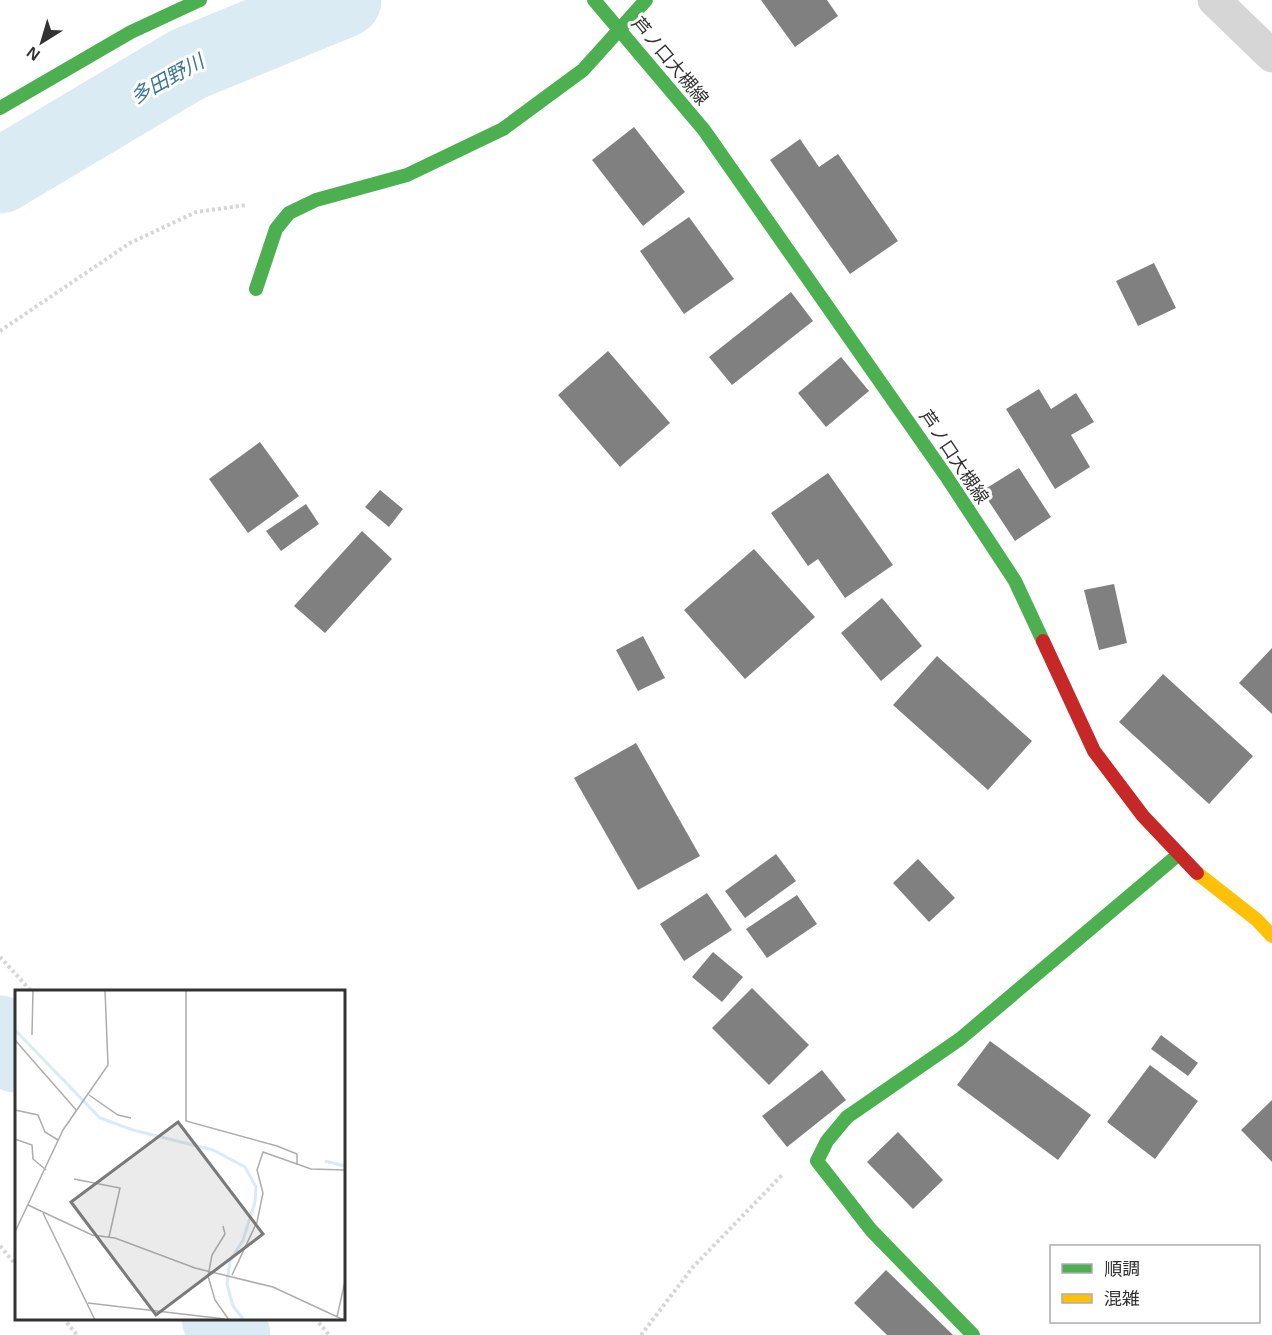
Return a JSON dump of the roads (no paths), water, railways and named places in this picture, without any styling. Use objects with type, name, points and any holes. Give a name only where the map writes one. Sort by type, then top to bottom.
[{"type":"street","points":[[0,108],[131,32],[200,0]]},
{"type":"street","name":"芦ノ口大槻線","points":[[594,0],[705,130],[946,476],[1016,581],[1094,751],[1143,816],[1196,872],[1257,920],[1272,936]]},
{"type":"street","points":[[256,289],[276,229],[289,213],[316,200],[407,175],[503,129],[583,70],[646,0]]},
{"type":"street","points":[[1214,0],[1272,56]]},
{"type":"street","points":[[973,1335],[867,1225],[834,1186],[818,1161],[827,1141],[848,1117],[960,1039],[1179,854]]},
{"type":"waterway","name":"多田野川","points":[[0,176],[188,64],[344,0]]},
{"type":"waterway","name":"多田野川","points":[[0,1033],[15,1054]]},
{"type":"waterway","name":"多田野川","points":[[221,1320],[233,1335]]}]
